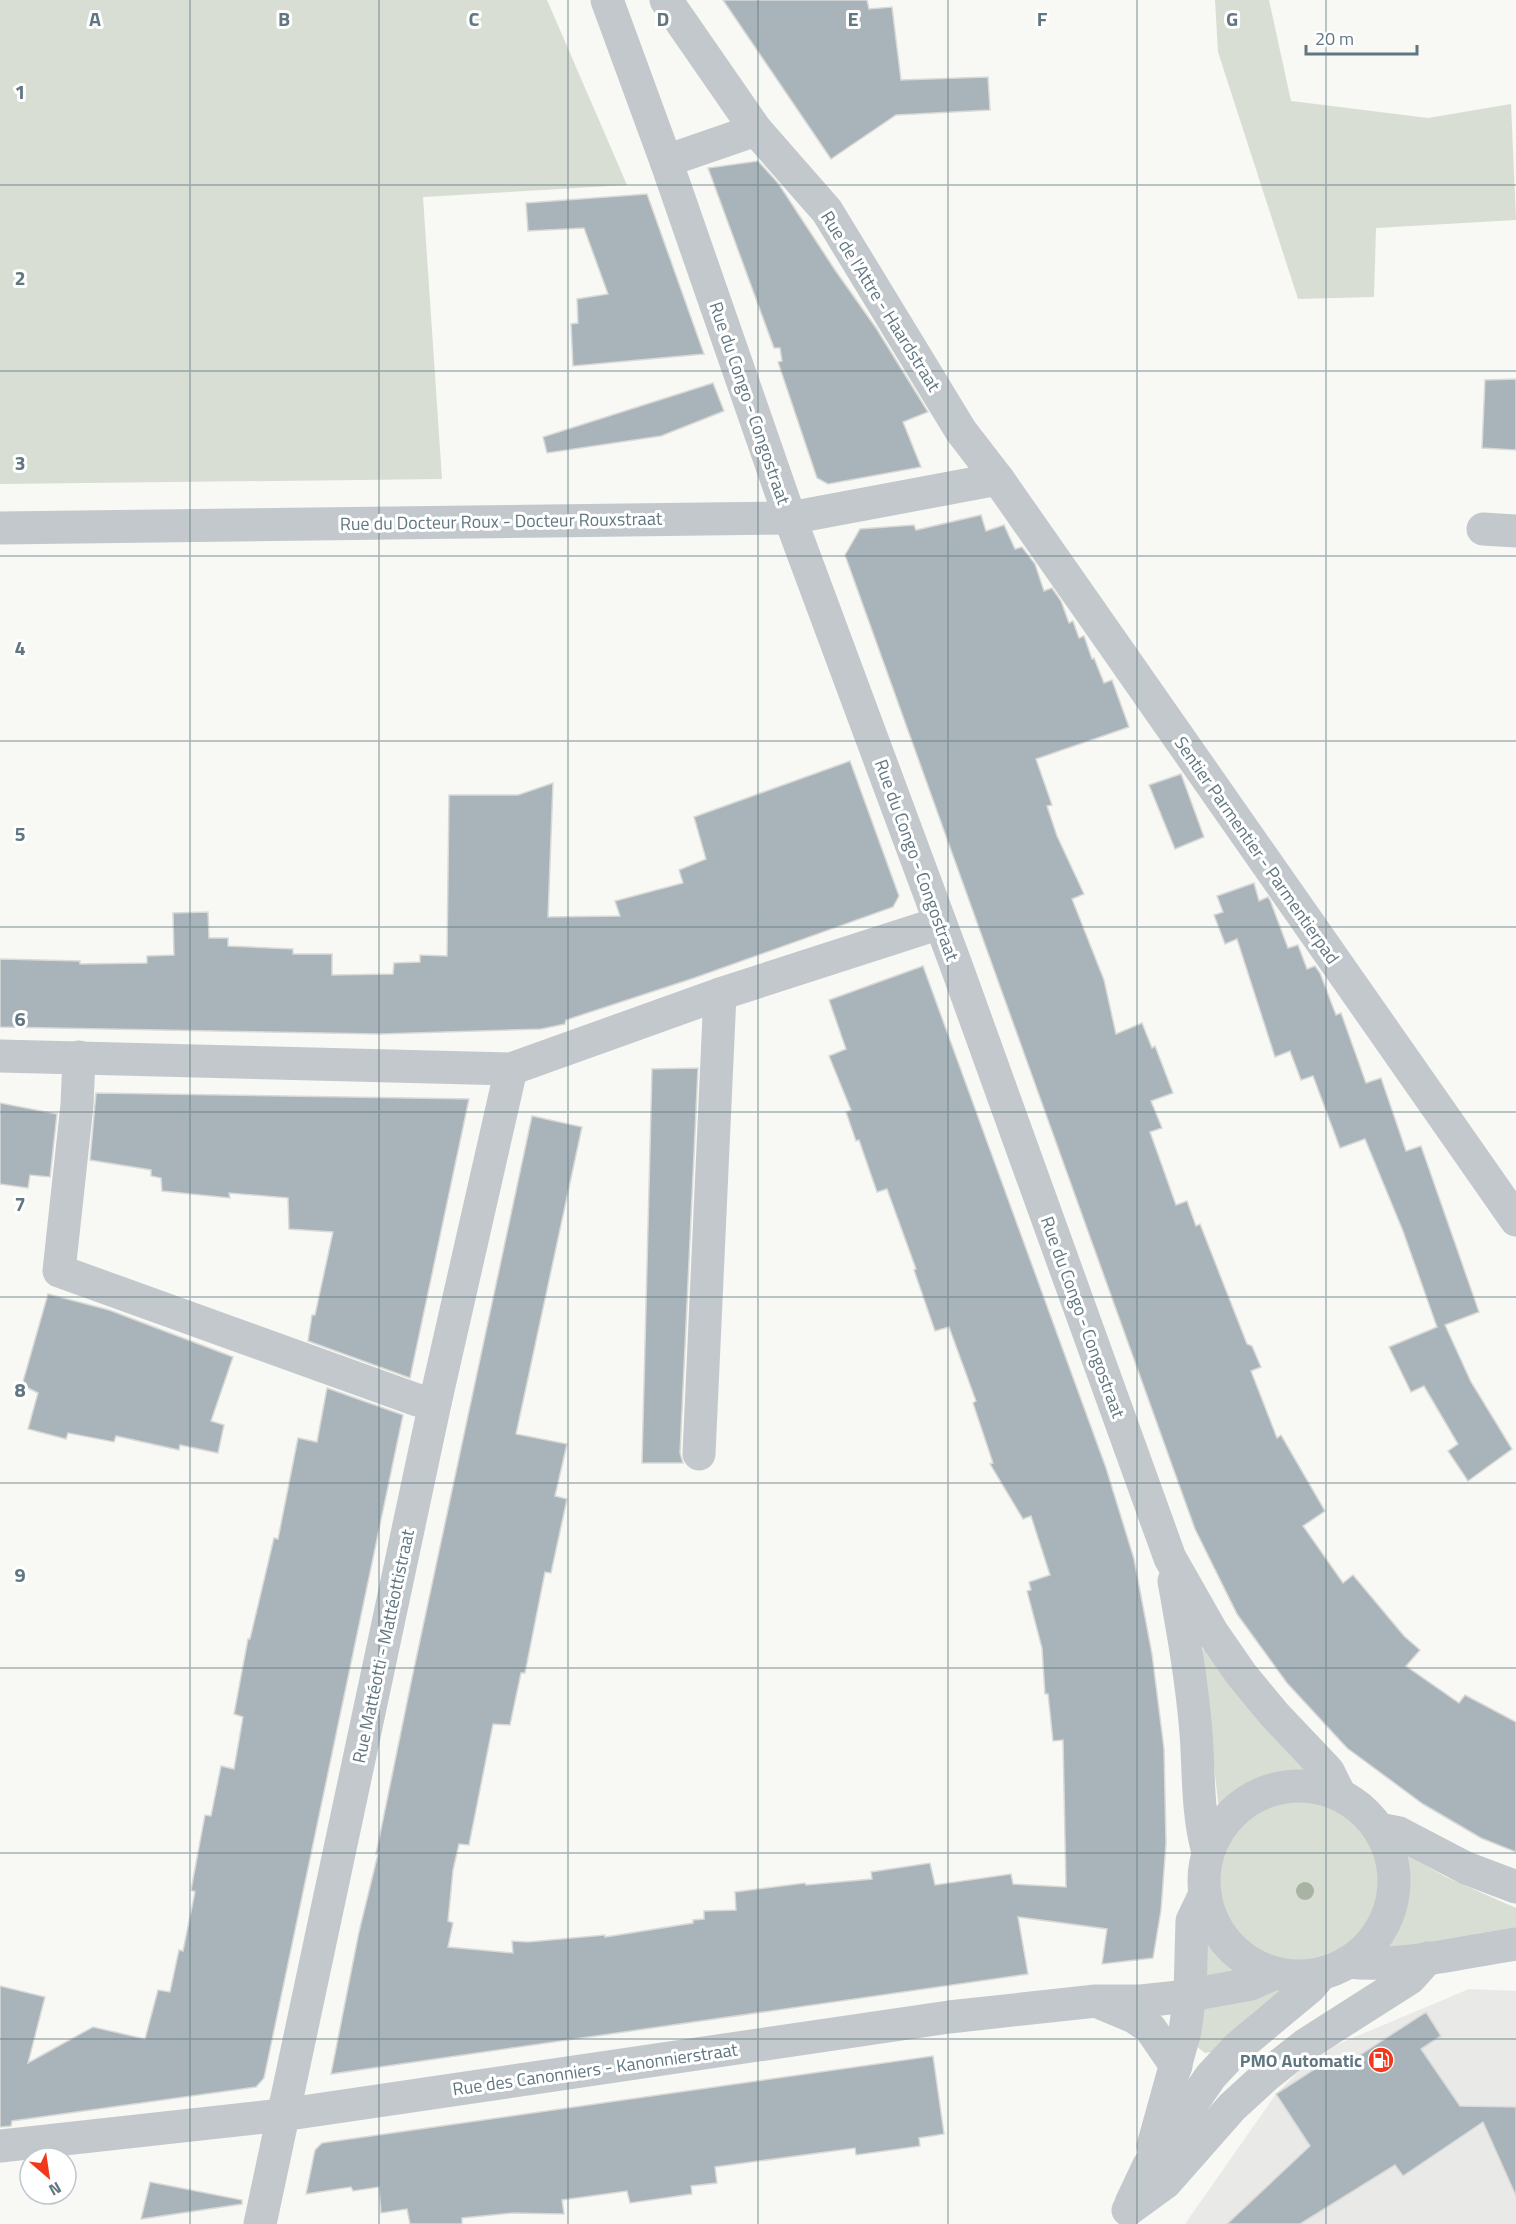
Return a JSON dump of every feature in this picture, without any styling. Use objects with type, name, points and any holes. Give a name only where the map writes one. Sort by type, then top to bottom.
[{"type":"street","points":[[607,0],[666,161],[756,130]]},
{"type":"street","name":"Rue de l'Attre - Haardstraat","points":[[666,0],[756,130],[827,211],[962,431],[998,479]]},
{"type":"street","name":"Rue du Congo - Congostraat","points":[[666,161],[790,518],[940,923],[1170,1558],[1212,1632],[1241,1674],[1274,1714],[1328,1771],[1340,1795]]},
{"type":"street","name":"Rue du Docteur Roux - Docteur Rouxstraat","points":[[0,528],[790,518],[998,479]]},
{"type":"street","name":"Sentier Parmentier - Parmentierpad","points":[[998,479],[1516,1220]]},
{"type":"street","points":[[1483,529],[1516,531]]},
{"type":"street","points":[[0,1056],[511,1069],[720,994],[940,923]]},
{"type":"street","points":[[699,1454],[720,994]]},
{"type":"street","points":[[79,1057],[77,1105],[59,1271],[417,1400],[435,1403]]},
{"type":"street","name":"Rue Mattéotti - Mattéottistraat","points":[[260,2224],[435,1403],[511,1069]]},
{"type":"street","name":"Rue du Congo - Congostraat","points":[[1170,1558],[1187,1656],[1196,1731],[1201,1827],[1208,1852]]},
{"type":"street","points":[[1125,2217],[1148,2167],[1211,2076],[1238,2048],[1310,1987],[1334,1968],[1363,1951],[1378,1934],[1389,1913],[1394,1876],[1388,1847],[1368,1816],[1340,1795],[1310,1787],[1286,1787],[1264,1793],[1249,1801],[1223,1824],[1208,1852],[1204,1894],[1210,1917],[1229,1945],[1251,1964],[1275,1973],[1302,1976],[1334,1968],[1428,1958],[1516,1944]]},
{"type":"street","points":[[1379,1830],[1399,1833],[1466,1868],[1516,1887]]},
{"type":"street","points":[[1148,2167],[1185,2031],[1190,1995],[1192,1921],[1204,1894]]},
{"type":"street","points":[[1125,2217],[1165,2182],[1232,2107],[1267,2075],[1305,2045],[1410,1978],[1428,1958]]},
{"type":"street","name":"Rue des Canonniers - Kanonnierstraat","points":[[0,2146],[282,2115],[949,2017],[1096,2001],[1141,2001],[1190,1995],[1251,1984],[1275,1973]]},
{"type":"street","points":[[1096,2001],[1134,2017],[1150,2028],[1176,2066]]},
{"type":"shaded area","points":[[0,0],[547,0],[627,185],[423,197],[442,479],[0,484]]},
{"type":"shaded area","points":[[1215,0],[1269,0],[1291,101],[1428,118],[1511,104],[1516,220],[1376,228],[1374,297],[1298,299],[1218,52]]},
{"type":"shaded area","points":[[1205,1647],[1317,1776],[1275,1777],[1252,1784],[1219,1810],[1201,1653]]},
{"type":"shaded area","points":[[1299,1800],[1329,1806],[1355,1824],[1373,1850],[1379,1880],[1373,1910],[1355,1936],[1329,1954],[1299,1960],[1269,1954],[1243,1936],[1225,1910],[1219,1880],[1225,1850],[1243,1824],[1269,1806]]},
{"type":"shaded area","points":[[1400,1851],[1446,1877],[1516,1908],[1516,1932],[1377,1952],[1386,1941],[1398,1917],[1401,1904],[1404,1878]]},
{"type":"shaded area","points":[[1204,1932],[1224,1956],[1249,1974],[1201,1983]]},
{"type":"shaded area","points":[[1295,1986],[1216,2051],[1205,2053],[1196,2046],[1199,2003]]},
{"type":"shaded area","points":[[1469,1989],[1516,1991],[1516,2224],[1185,2224],[1276,2094],[1309,2061],[1324,2050]]},
{"type":"building","points":[[723,0],[867,0],[869,9],[892,7],[901,80],[988,77],[990,110],[896,115],[831,159]]},
{"type":"building","points":[[758,161],[778,183],[876,328],[928,412],[903,422],[921,467],[828,484],[817,478],[778,362],[782,361],[780,348],[774,348],[708,168]]},
{"type":"building","points":[[647,194],[704,354],[573,366],[571,324],[578,323],[577,299],[608,294],[584,228],[528,231],[526,203]]},
{"type":"building","points":[[1516,379],[1516,450],[1482,448],[1485,380]]},
{"type":"building","points":[[713,383],[724,411],[661,436],[547,453],[543,437]]},
{"type":"building","points":[[981,515],[986,531],[1004,525],[1015,549],[1022,547],[1035,564],[1044,591],[1052,588],[1061,601],[1069,623],[1073,621],[1079,638],[1084,636],[1104,683],[1112,680],[1129,727],[1036,759],[1052,805],[1047,806],[1057,836],[1084,894],[1072,899],[1104,980],[1116,1034],[1142,1023],[1152,1048],[1155,1046],[1173,1093],[1151,1101],[1162,1128],[1150,1132],[1176,1205],[1187,1201],[1196,1226],[1200,1224],[1247,1344],[1252,1346],[1261,1367],[1251,1371],[1277,1438],[1281,1435],[1325,1511],[1303,1526],[1343,1583],[1353,1575],[1404,1636],[1420,1650],[1406,1666],[1459,1703],[1465,1695],[1516,1722],[1516,1852],[1481,1838],[1423,1804],[1347,1748],[1287,1683],[1237,1614],[1195,1529],[845,555],[860,529],[914,525],[916,530]]},
{"type":"building","points":[[850,761],[899,896],[893,907],[694,978],[566,1020],[565,1024],[541,1029],[380,1034],[0,1027],[0,959],[80,961],[80,964],[147,963],[147,956],[174,955],[173,913],[208,912],[209,938],[228,938],[228,946],[293,949],[293,954],[332,954],[332,975],[393,974],[394,963],[420,962],[420,955],[447,956],[449,795],[518,795],[553,783],[548,917],[620,916],[615,901],[683,883],[679,870],[706,859],[694,817]]},
{"type":"building","points":[[1181,774],[1204,837],[1175,849],[1149,785]]},
{"type":"building","points":[[1254,883],[1259,901],[1268,897],[1270,900],[1288,948],[1298,945],[1307,969],[1315,966],[1320,973],[1336,1015],[1341,1013],[1366,1083],[1381,1078],[1406,1151],[1421,1146],[1479,1312],[1445,1325],[1471,1382],[1512,1449],[1468,1481],[1448,1451],[1458,1444],[1424,1386],[1411,1392],[1389,1347],[1437,1327],[1403,1231],[1365,1139],[1340,1148],[1313,1076],[1301,1080],[1290,1051],[1275,1057],[1237,939],[1225,944],[1214,915],[1223,912],[1217,896]]},
{"type":"building","points":[[923,966],[1106,1468],[1134,1559],[1152,1654],[1164,1749],[1166,1843],[1161,1910],[1153,1958],[1102,1964],[1107,1929],[1018,1917],[1028,1974],[331,2074],[359,1932],[378,1854],[376,1854],[412,1678],[532,1116],[582,1127],[516,1434],[567,1444],[555,1496],[567,1499],[551,1573],[545,1572],[525,1673],[521,1673],[510,1725],[493,1724],[469,1845],[459,1844],[453,1870],[448,1921],[453,1923],[448,1947],[513,1953],[512,1941],[528,1942],[605,1935],[605,1937],[693,1923],[693,1920],[704,1919],[704,1911],[736,1910],[735,1892],[805,1883],[806,1885],[872,1879],[871,1872],[930,1863],[935,1885],[1011,1874],[1013,1884],[1066,1887],[1063,1740],[1053,1741],[1048,1694],[1045,1694],[1042,1648],[1027,1591],[1031,1590],[1029,1582],[1050,1575],[1031,1516],[1023,1519],[990,1464],[993,1463],[973,1403],[976,1401],[949,1327],[935,1331],[914,1270],[916,1269],[887,1189],[877,1192],[859,1140],[856,1141],[846,1112],[851,1110],[829,1056],[846,1049],[829,1000]]},
{"type":"building","points":[[698,1068],[680,1453],[683,1463],[642,1463],[652,1069]]},
{"type":"building","points":[[96,1093],[469,1099],[410,1378],[308,1341],[312,1315],[315,1315],[333,1232],[289,1229],[288,1198],[229,1193],[230,1198],[162,1191],[161,1178],[151,1176],[151,1170],[90,1160]]},
{"type":"building","points":[[0,1103],[57,1114],[50,1177],[30,1175],[28,1188],[0,1184]]},
{"type":"building","points":[[48,1294],[109,1310],[233,1357],[211,1421],[224,1425],[218,1453],[180,1445],[179,1450],[116,1436],[114,1442],[68,1433],[66,1439],[28,1429],[38,1393],[22,1385]]},
{"type":"building","points":[[327,1388],[403,1415],[264,2078],[256,2087],[12,2121],[11,2126],[0,2127],[0,1986],[45,1997],[28,2063],[93,2027],[145,2039],[158,1990],[170,1992],[179,1950],[183,1951],[195,1892],[191,1890],[205,1815],[211,1816],[221,1766],[234,1769],[243,1717],[234,1714],[248,1639],[250,1639],[274,1538],[278,1539],[298,1438],[317,1442]]},
{"type":"building","points":[[1426,2012],[1441,2036],[1421,2049],[1460,2106],[1516,2107],[1516,2196],[1483,2122],[1403,2176],[1395,2165],[1300,2224],[1227,2224],[1310,2146],[1276,2094],[1330,2059],[1337,2070]]},
{"type":"building","points":[[933,2056],[944,2134],[919,2138],[920,2146],[856,2155],[855,2148],[715,2167],[717,2183],[691,2186],[692,2194],[630,2203],[627,2191],[562,2200],[564,2214],[512,2213],[462,2218],[462,2224],[410,2224],[407,2209],[381,2213],[379,2187],[353,2191],[351,2187],[306,2194],[315,2150],[322,2143]]},
{"type":"building","points":[[150,2182],[242,2200],[242,2204],[141,2219]]},
{"type":"place","name":"PMO Automatic","points":[[1381,2060]]}]
